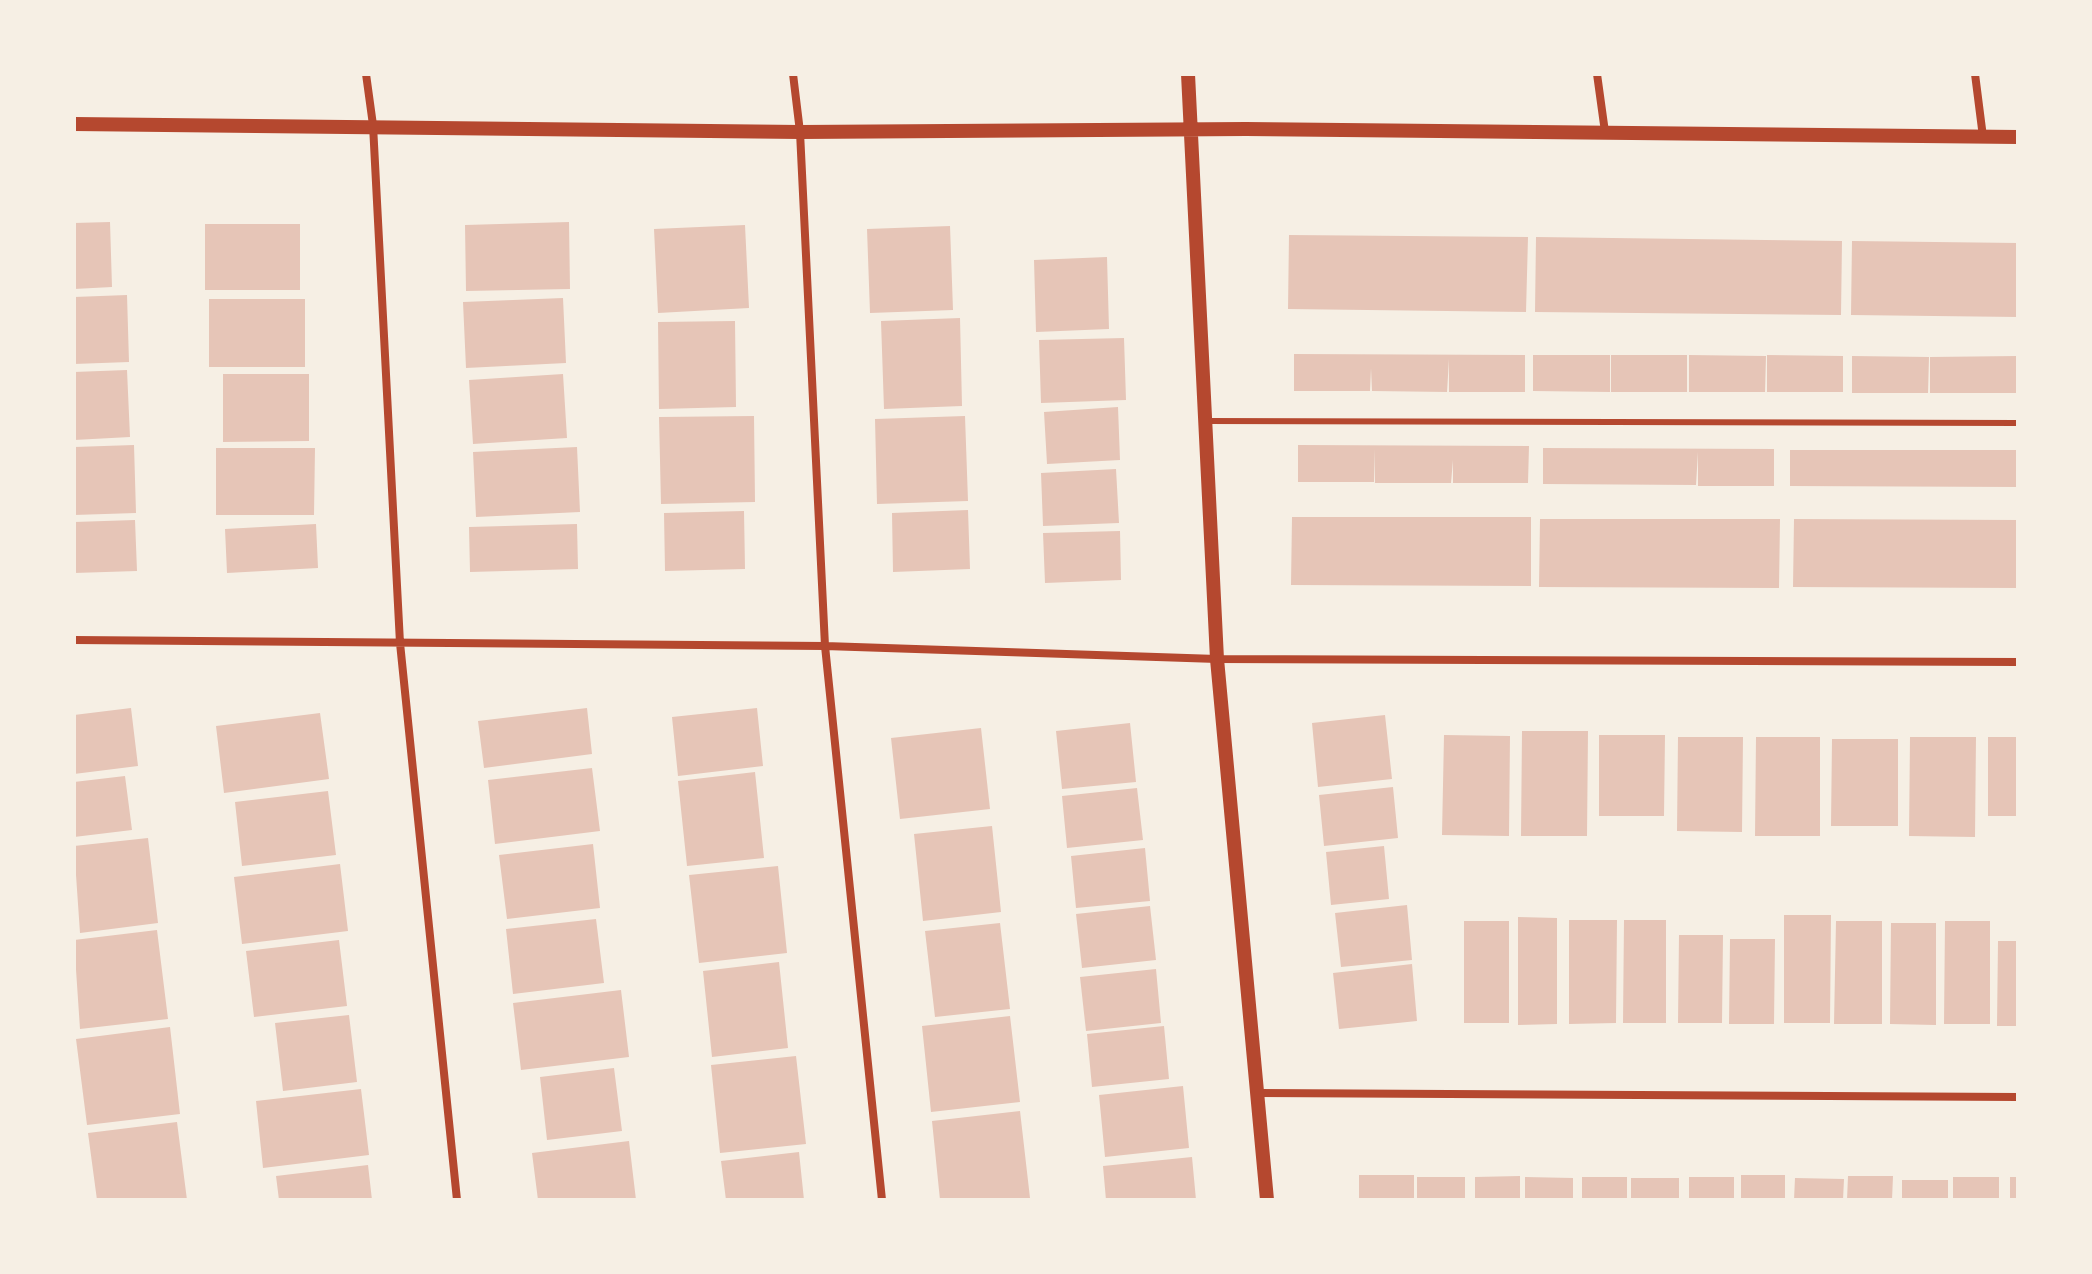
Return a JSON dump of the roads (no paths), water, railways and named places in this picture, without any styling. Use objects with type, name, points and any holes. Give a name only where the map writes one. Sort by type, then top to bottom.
[{"type":"street","points":[[366,74],[373,125],[400,643],[457,1200]]},
{"type":"street","points":[[793,74],[800,132],[825,646],[882,1200]]},
{"type":"street","points":[[1188,74],[1217,659],[1267,1200]]},
{"type":"street","points":[[1597,74],[1605,132]]},
{"type":"street","points":[[1975,74],[1983,137]]},
{"type":"street","points":[[74,124],[800,132],[1191,130],[2018,137]]},
{"type":"street","points":[[74,640],[825,646],[1217,659],[2018,662]]},
{"type":"street","points":[[1259,1093],[2018,1097]]},
{"type":"lane","points":[[1205,421],[2018,423]]}]
